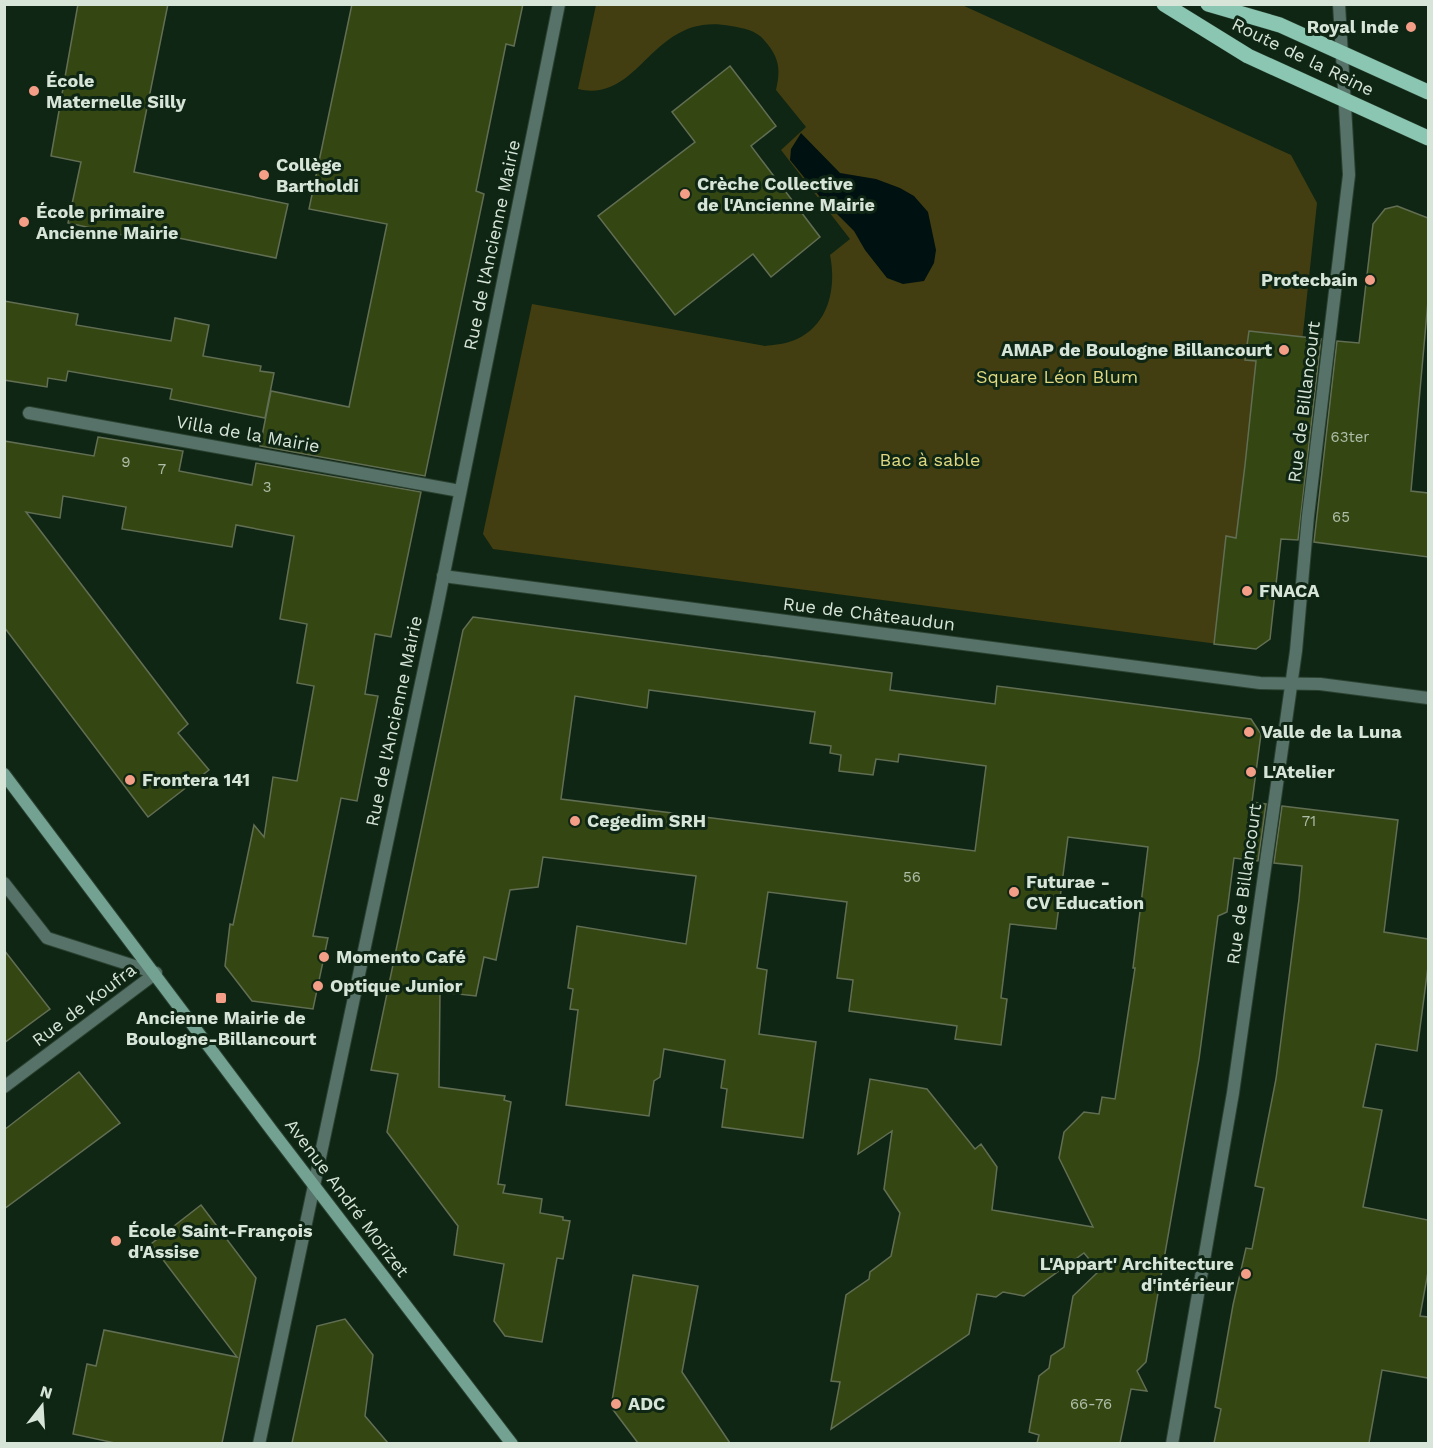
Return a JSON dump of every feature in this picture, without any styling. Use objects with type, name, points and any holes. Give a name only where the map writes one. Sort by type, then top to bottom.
[{"type":"main road","name":"Route de la Reine","points":[[1164,4],[1248,56],[1428,138]]},
{"type":"main road","name":"Route de la Reine","points":[[1208,4],[1280,25],[1428,92]]},
{"type":"main road","name":"Avenue André Morizet","points":[[4,774],[156,973],[313,1185],[512,1443]]},
{"type":"street","name":"Rue de l'Ancienne Mairie","points":[[259,1443],[443,576],[559,4]]},
{"type":"street","name":"Rue de Billancourt","points":[[1172,1443],[1233,1093],[1291,686],[1349,175],[1339,4]]},
{"type":"street","name":"Villa de la Mairie","points":[[29,413],[460,491]]},
{"type":"street","name":"Rue de Châteaudun","points":[[443,576],[1291,686],[1320,684],[1428,698]]},
{"type":"street","points":[[4,883],[46,938],[156,973]]},
{"type":"street","name":"Rue de Koufra","points":[[4,1087],[156,973]]},
{"type":"green space","name":"Square Léon Blum","points":[[596,5],[962,5],[1291,155],[1317,203],[1270,639],[1256,649],[493,549],[483,534],[532,304],[765,346],[782,344],[804,335],[822,317],[831,294],[830,255],[850,239],[781,150],[806,127],[776,90],[778,63],[773,52],[761,37],[753,32],[731,26],[704,25],[682,31],[664,43],[618,83],[600,90],[578,89]]},
{"type":"shaded area","points":[[801,133],[840,173],[876,179],[900,188],[914,196],[928,212],[936,250],[934,263],[924,281],[903,284],[887,278],[865,250],[854,231],[820,197],[790,160],[791,149]]},
{"type":"building","points":[[78,4],[168,4],[134,172],[288,204],[276,258],[125,227],[123,235],[68,223],[81,162],[51,156]]},
{"type":"building","points":[[352,4],[523,4],[514,46],[506,44],[476,191],[484,194],[425,476],[260,446],[271,391],[349,407],[387,224],[309,209]]},
{"type":"building","points":[[730,66],[776,126],[751,146],[820,237],[771,277],[753,254],[675,315],[598,216],[695,142],[672,112]]},
{"type":"building","points":[[1397,206],[1428,218],[1428,301],[1411,491],[1428,493],[1428,557],[1314,542],[1337,341],[1359,343],[1373,224],[1385,209]]},
{"type":"building","points":[[4,301],[78,314],[76,325],[171,341],[175,318],[209,325],[203,356],[261,366],[260,371],[274,373],[265,418],[170,399],[172,389],[68,371],[66,381],[48,378],[47,387],[4,380]]},
{"type":"building","points":[[1249,331],[1321,339],[1298,540],[1281,539],[1270,639],[1256,649],[1214,644],[1226,536],[1236,538],[1245,465],[1256,361],[1245,360]]},
{"type":"building","points":[[98,437],[183,451],[179,471],[252,485],[256,463],[421,492],[391,637],[375,634],[365,694],[378,696],[357,801],[341,798],[313,936],[328,938],[313,1009],[252,1001],[225,966],[230,924],[233,925],[254,825],[264,837],[273,777],[297,781],[314,686],[297,683],[307,624],[280,619],[294,536],[236,525],[232,547],[122,529],[126,507],[63,496],[60,518],[26,512],[188,724],[178,733],[209,770],[148,817],[4,627],[4,441],[94,456]]},
{"type":"building","points":[[473,617],[892,673],[890,690],[995,704],[997,686],[1251,719],[1261,734],[1252,802],[1266,804],[1258,861],[1234,858],[1227,912],[1218,916],[1199,1059],[1146,1362],[1137,1371],[1147,1391],[1131,1389],[1120,1443],[1037,1443],[1039,1435],[1029,1432],[1039,1376],[1049,1368],[1051,1356],[1064,1347],[1073,1296],[1099,1271],[1084,1253],[1024,1296],[1003,1292],[996,1297],[977,1294],[969,1334],[831,1429],[840,1382],[831,1381],[846,1295],[869,1279],[870,1272],[891,1256],[900,1213],[884,1189],[892,1131],[858,1154],[870,1079],[927,1089],[975,1149],[981,1144],[997,1167],[992,1210],[1093,1227],[1059,1158],[1064,1132],[1084,1112],[1099,1114],[1102,1097],[1115,1099],[1135,968],[1133,968],[1148,847],[1068,837],[1056,929],[1010,924],[1001,998],[1007,999],[1001,1045],[955,1039],[957,1026],[849,1011],[853,980],[837,978],[847,902],[768,892],[757,968],[767,970],[759,1034],[816,1042],[803,1138],[722,1127],[727,1089],[721,1088],[725,1060],[664,1049],[660,1077],[654,1081],[649,1116],[566,1105],[578,1010],[570,1009],[573,989],[568,988],[577,926],[686,944],[696,876],[543,857],[538,887],[510,890],[496,960],[484,957],[476,996],[440,992],[439,1087],[505,1096],[504,1100],[511,1102],[498,1184],[505,1185],[503,1193],[542,1199],[540,1213],[563,1217],[563,1220],[570,1221],[563,1259],[557,1258],[542,1342],[505,1336],[494,1321],[504,1264],[454,1255],[458,1226],[387,1132],[398,1074],[371,1070],[463,630]],"holes":[[[649,690],[815,712],[810,743],[831,746],[830,753],[841,755],[839,771],[873,775],[876,759],[898,762],[899,754],[986,766],[975,851],[561,799],[575,696],[647,708]]]},
{"type":"building","points":[[1282,806],[1398,820],[1384,932],[1428,939],[1428,967],[1417,1051],[1376,1044],[1363,1107],[1382,1110],[1363,1207],[1428,1220],[1428,1272],[1420,1316],[1428,1317],[1428,1378],[1382,1370],[1369,1443],[1214,1443],[1221,1409],[1215,1407],[1233,1305],[1246,1248],[1252,1249],[1264,1188],[1255,1186],[1276,1079],[1299,899],[1302,866],[1274,863]]},
{"type":"building","points":[[4,950],[50,1009],[4,1043]]},
{"type":"building","points":[[79,1072],[120,1123],[4,1209],[4,1130]]},
{"type":"building","points":[[201,1205],[256,1278],[222,1443],[115,1443],[73,1434],[87,1364],[96,1366],[104,1330],[237,1357],[151,1244]]},
{"type":"building","points":[[633,1275],[698,1286],[682,1372],[730,1443],[638,1443],[611,1407]]},
{"type":"building","points":[[345,1319],[373,1355],[365,1416],[388,1443],[292,1443],[317,1326]]},
{"type":"place","name":"Royal Inde","points":[[1411,27]]},
{"type":"place","name":"École Maternelle Silly","points":[[34,91]]},
{"type":"place","name":"Collège Bartholdi","points":[[264,175]]},
{"type":"place","name":"Crèche Collective de l'Ancienne Mairie","points":[[685,194]]},
{"type":"place","name":"École primaire Ancienne Mairie","points":[[24,222]]},
{"type":"place","name":"Protecbain","points":[[1370,280]]},
{"type":"place","name":"AMAP de Boulogne Billancourt","points":[[1284,350]]},
{"type":"place","name":"FNACA","points":[[1247,591]]},
{"type":"place","name":"Valle de la Luna","points":[[1249,732]]},
{"type":"place","name":"L'Atelier","points":[[1251,772]]},
{"type":"place","name":"Frontera 141","points":[[130,780]]},
{"type":"place","name":"Cegedim SRH","points":[[575,821]]},
{"type":"place","name":"Futurae - CV Education","points":[[1014,892]]},
{"type":"place","name":"Momento Café","points":[[324,957]]},
{"type":"place","name":"Optique Junior","points":[[318,986]]},
{"type":"place","name":"Ancienne Mairie de Boulogne-Billancourt","points":[[221,998]]},
{"type":"place","name":"École Saint-François d'Assise","points":[[116,1241]]},
{"type":"place","name":"L'Appart' Architecture d'intérieur","points":[[1246,1274]]},
{"type":"place","name":"ADC","points":[[616,1404]]},
{"type":"park label","name":"Bac à sable","points":[[930,460]]}]
